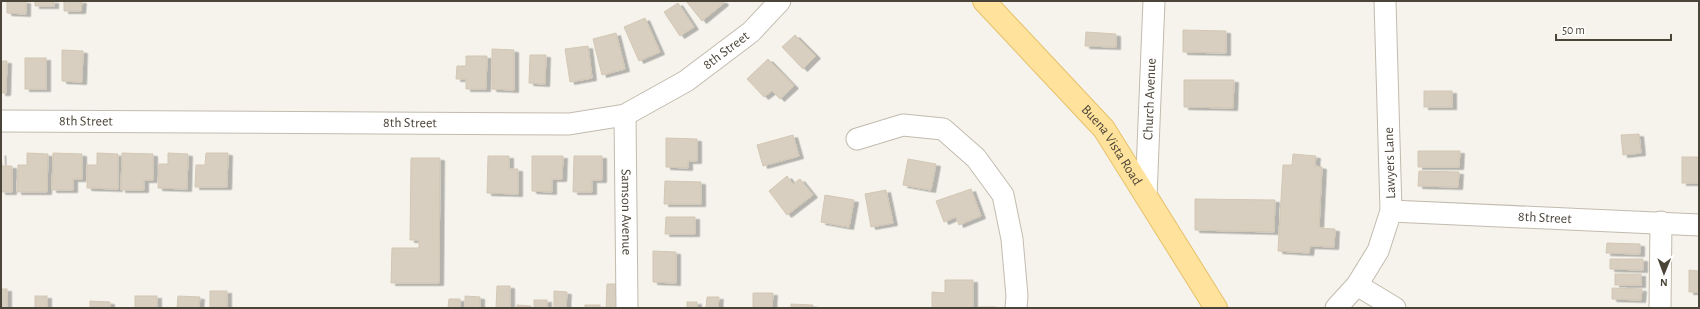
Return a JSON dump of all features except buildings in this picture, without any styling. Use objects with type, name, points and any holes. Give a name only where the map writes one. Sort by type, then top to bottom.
[{"type":"main road","name":"Buena Vista Road","points":[[984,1],[1104,129],[1216,308]]},
{"type":"street","name":"8th Street","points":[[1,121],[569,124],[625,115],[686,81],[751,32],[780,1]]},
{"type":"street","name":"Church Avenue","points":[[1146,196],[1154,1]]},
{"type":"street","name":"Lawyers Lane","points":[[1336,308],[1357,285],[1378,251],[1391,211],[1385,1]]},
{"type":"street","name":"Samson Avenue","points":[[625,115],[627,308]]},
{"type":"street","points":[[857,139],[903,125],[943,129],[976,158],[1003,195],[1012,239],[1017,296],[1016,308]]},
{"type":"street","name":"8th Street","points":[[1391,211],[1661,222],[1699,225]]},
{"type":"street","points":[[1660,308],[1661,222]]},
{"type":"street","points":[[1357,285],[1395,308]]}]
